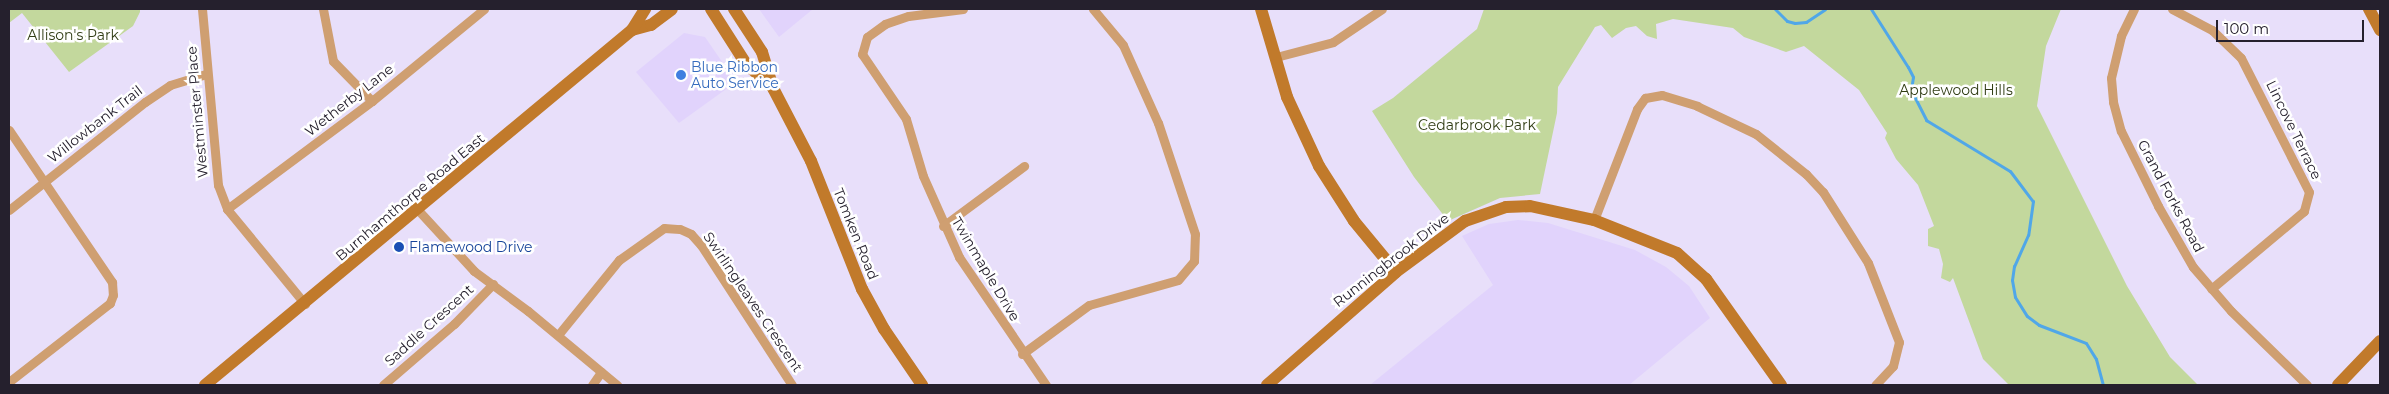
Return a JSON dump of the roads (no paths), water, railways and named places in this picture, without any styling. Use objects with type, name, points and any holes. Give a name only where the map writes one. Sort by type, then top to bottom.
[{"type":"street","name":"Westminster Place","points":[[202,9],[206,74],[218,185],[228,209],[305,304]]},
{"type":"street","points":[[323,9],[333,61],[372,101]]},
{"type":"street","name":"Wetherby Lane","points":[[228,209],[372,101],[484,9]]},
{"type":"street","name":"Burnhamthorpe Road East","points":[[205,385],[305,304],[632,30],[645,9]]},
{"type":"street","name":"Burnhamthorpe Road East","points":[[632,30],[651,25],[672,9]]},
{"type":"street","name":"Tomken Road","points":[[711,9],[746,64],[773,88]]},
{"type":"street","name":"Tomken Road","points":[[734,9],[762,52],[773,88],[811,162],[862,288],[884,329],[922,385]]},
{"type":"street","name":"Twinmaple Drive","points":[[963,9],[896,20],[867,37],[862,51],[868,68],[906,119],[923,176],[943,226],[1022,354],[1046,385]]},
{"type":"street","points":[[1022,354],[1089,306],[1178,280],[1194,261],[1195,234],[1154,114],[1123,45],[1093,9]]},
{"type":"street","points":[[1261,9],[1287,97],[1319,166],[1354,221],[1396,272]]},
{"type":"street","points":[[1276,57],[1333,42],[1382,9]]},
{"type":"street","name":"Grand Forks Road","points":[[2134,9],[2115,57],[2112,78],[2117,116],[2174,237],[2211,289],[2307,385]]},
{"type":"street","name":"Lincove Terrace","points":[[2172,9],[2212,30],[2242,58],[2309,192],[2304,212],[2211,289]]},
{"type":"street","points":[[2369,9],[2380,30]]},
{"type":"street","name":"Willowbank Trail","points":[[9,210],[82,149],[170,85],[206,74]]},
{"type":"street","points":[[1594,220],[1637,109],[1644,98],[1662,95],[1697,106],[1756,134],[1806,174],[1823,192],[1868,263],[1898,342],[1893,366],[1875,385]]},
{"type":"street","points":[[9,130],[112,282],[113,295],[110,303],[9,382]]},
{"type":"street","points":[[943,226],[1024,166]]},
{"type":"street","name":"Runningbrook Drive","points":[[1267,385],[1396,272],[1465,221],[1484,213],[1530,206],[1594,220],[1658,243],[1693,266],[1781,385]]},
{"type":"street","points":[[418,210],[451,249],[616,385]]},
{"type":"street","name":"Swirlingleaves Crescent","points":[[558,336],[619,260],[664,228],[680,229],[691,234],[701,245],[792,385]]},
{"type":"street","name":"Saddle Crescent","points":[[383,385],[454,324],[493,284]]},
{"type":"street","points":[[2338,385],[2380,342]]},
{"type":"street","points":[[592,385],[601,372]]},
{"type":"waterway","points":[[1775,9],[1787,21],[1795,23],[1806,22],[1825,9]]},
{"type":"waterway","points":[[1871,9],[1913,77],[1911,90],[1926,120],[2010,171],[2033,201],[2028,235],[2014,266],[2012,280],[2015,297],[2027,316],[2039,325],[2086,343],[2096,359],[2103,385]]},
{"type":"place","name":"Blue Ribbon Auto Service","points":[[681,75]]},
{"type":"place","name":"Flamewood Drive","points":[[399,247]]},
{"type":"park label","name":"Allison's Park","points":[[73,35]]},
{"type":"park label","name":"Applewood Hills","points":[[1956,90]]},
{"type":"park label","name":"Cedarbrook Park","points":[[1477,125]]}]
